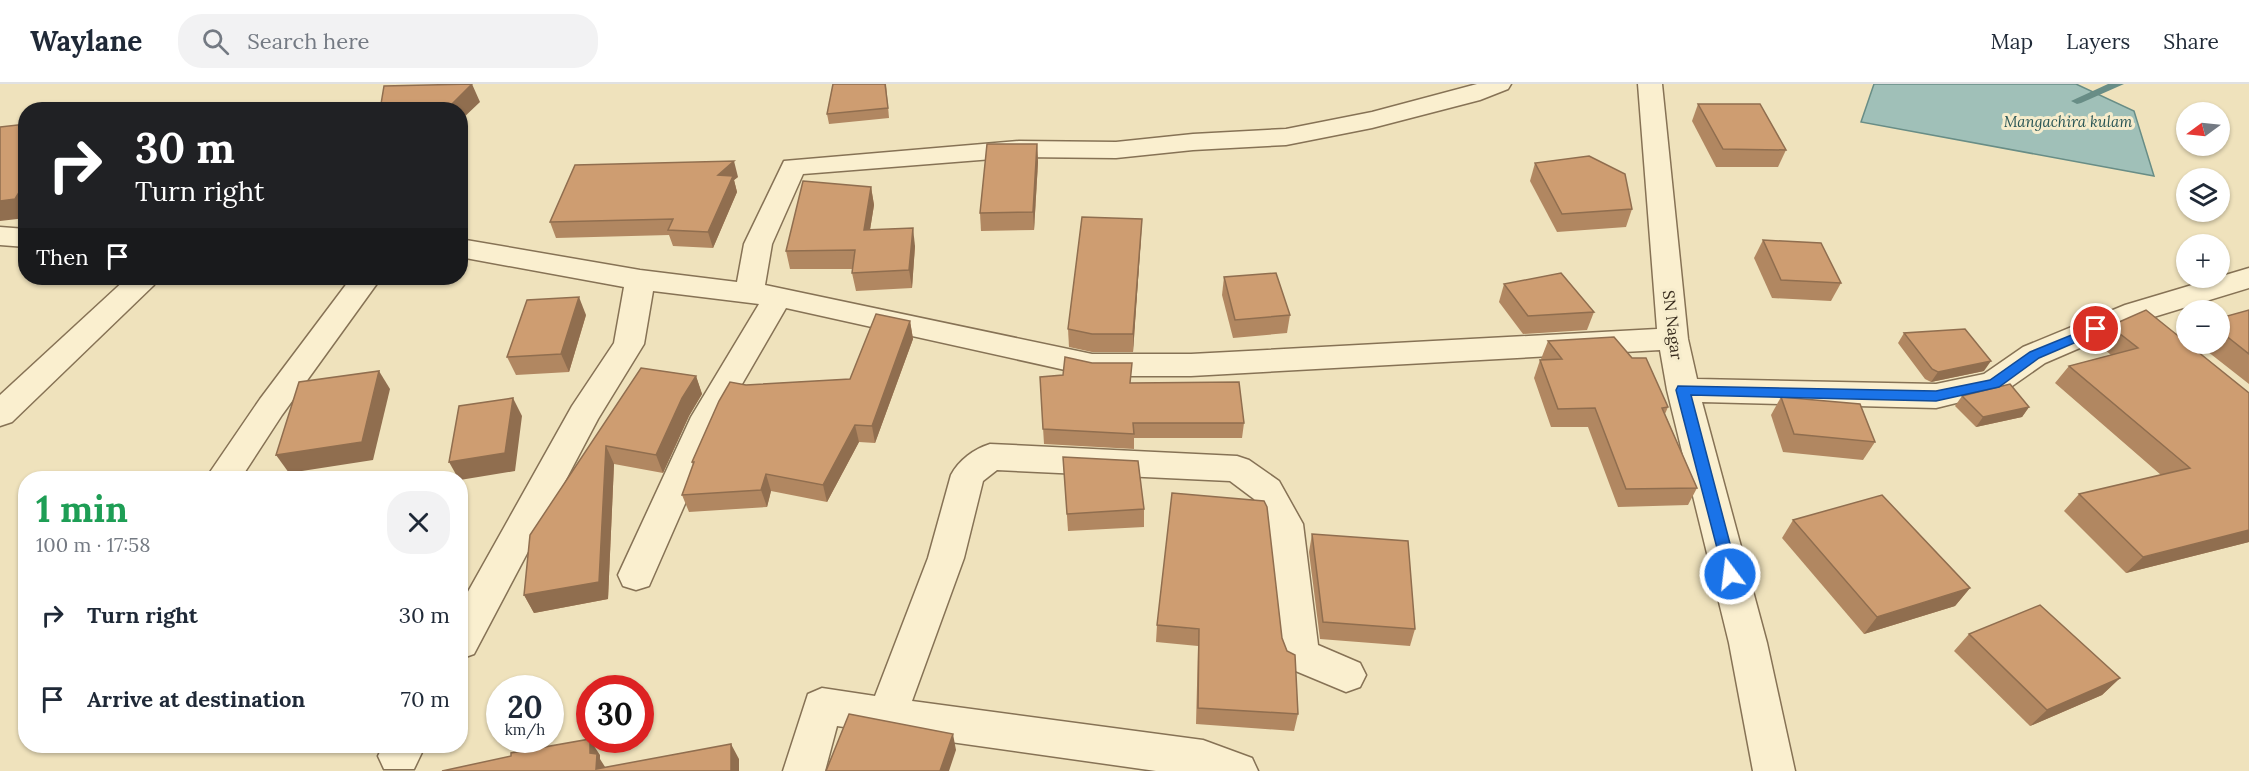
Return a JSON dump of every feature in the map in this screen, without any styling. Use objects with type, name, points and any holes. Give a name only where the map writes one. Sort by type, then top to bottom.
[{"type":"street","points":[[746,292],[752,281],[758,244],[793,167],[1019,149],[1116,150],[1193,142],[1286,137],[1372,120],[1471,95],[1499,84]]},
{"type":"street","name":"SN Nagar","points":[[1650,84],[1674,339],[1683,390],[1748,644],[1774,771]]},
{"type":"street","points":[[0,236],[18,237]]},
{"type":"street","points":[[468,249],[640,280],[778,296],[1092,365],[1191,365],[1674,339]]},
{"type":"street","points":[[1683,390],[1936,396],[1994,383],[2034,355],[2136,312],[2249,278]]},
{"type":"street","points":[[468,628],[584,414],[628,344],[640,280]]},
{"type":"street","points":[[0,414],[137,285]]},
{"type":"street","points":[[228,471],[271,407],[361,285]]},
{"type":"street","points":[[636,575],[707,417],[778,296]]},
{"type":"street","points":[[2136,312],[2162,332]]},
{"type":"street","points":[[887,715],[946,558],[968,475],[990,457],[1238,469],[1267,490],[1285,524],[1300,655],[1346,675]]},
{"type":"street","points":[[804,771],[822,706],[1203,759],[1237,771]]},
{"type":"water","name":"Mangachira kulam","points":[[1874,84],[2076,84],[2134,111],[2154,176],[1861,122]]},
{"type":"building","points":[[472,84],[454,102],[381,102],[384,86]]},
{"type":"building","points":[[833,84],[885,84],[888,108],[827,114]]},
{"type":"building","points":[[1698,104],[1760,104],[1786,150],[1723,149]]},
{"type":"building","points":[[18,125],[18,194],[15,199],[0,201],[0,127]]},
{"type":"building","points":[[987,144],[1037,144],[1033,212],[980,213]]},
{"type":"building","points":[[1589,156],[1625,174],[1632,209],[1562,214],[1535,163]]},
{"type":"building","points":[[734,161],[718,175],[733,176],[708,232],[668,230],[673,219],[550,222],[575,165]]},
{"type":"building","points":[[803,181],[871,187],[864,230],[913,228],[909,270],[852,273],[855,250],[786,251]]},
{"type":"building","points":[[1082,217],[1142,219],[1133,334],[1092,334],[1068,329]]},
{"type":"building","points":[[1763,240],[1821,243],[1841,283],[1781,280]]},
{"type":"building","points":[[1276,273],[1290,315],[1235,320],[1224,277]]},
{"type":"building","points":[[1561,273],[1594,312],[1528,316],[1504,284]]},
{"type":"building","points":[[579,297],[561,354],[507,357],[527,300]]},
{"type":"building","points":[[2146,310],[2176,334],[2176,354],[2201,354],[2249,393],[2249,530],[2143,557],[2079,494],[2190,468],[2069,366],[2138,348],[2110,326]]},
{"type":"building","points":[[2249,310],[2249,354],[2230,339],[2230,315]]},
{"type":"building","points":[[876,314],[910,321],[872,426],[855,425],[823,485],[766,474],[761,490],[682,495],[694,462],[692,462],[730,382],[746,385],[850,379]]},
{"type":"building","points":[[1965,329],[1991,361],[1938,372],[1932,369],[1904,333]]},
{"type":"building","points":[[1614,337],[1632,358],[1646,358],[1668,407],[1662,408],[1697,488],[1626,489],[1595,408],[1558,409],[1540,360],[1562,359],[1548,341]]},
{"type":"building","points":[[1065,357],[1092,363],[1132,363],[1130,383],[1239,382],[1244,423],[1133,423],[1134,434],[1043,429],[1040,377],[1063,375]]},
{"type":"building","points":[[641,368],[696,376],[682,398],[656,455],[606,446],[599,582],[524,595],[530,535]]},
{"type":"building","points":[[379,371],[362,442],[276,455],[299,382]]},
{"type":"building","points":[[2010,384],[2029,407],[1983,417],[1962,396]]},
{"type":"building","points":[[1781,397],[1860,404],[1875,442],[1794,434]]},
{"type":"building","points":[[513,398],[505,453],[449,462],[459,406]]},
{"type":"building","points":[[1063,457],[1138,461],[1144,509],[1067,514]]},
{"type":"building","points":[[1172,493],[1264,501],[1267,507],[1282,638],[1287,651],[1295,655],[1298,714],[1198,708],[1199,629],[1157,625]]},
{"type":"building","points":[[1882,495],[1970,588],[1877,617],[1793,520]]},
{"type":"building","points":[[1312,534],[1408,541],[1415,629],[1323,622]]},
{"type":"building","points":[[2040,605],[2120,678],[2047,710],[1969,634]]},
{"type":"building","points":[[849,714],[953,734],[940,771],[826,771]]},
{"type":"building","points":[[576,741],[576,753],[597,754],[596,769],[731,744],[731,771],[442,771],[511,756],[511,753],[564,753],[564,744]]},
{"type":"waterway","points":[[2077,101],[2118,84]]},
{"type":"route","points":[[1730,574],[1683,390],[1936,396],[1994,383],[2034,355],[2096,329]]}]
